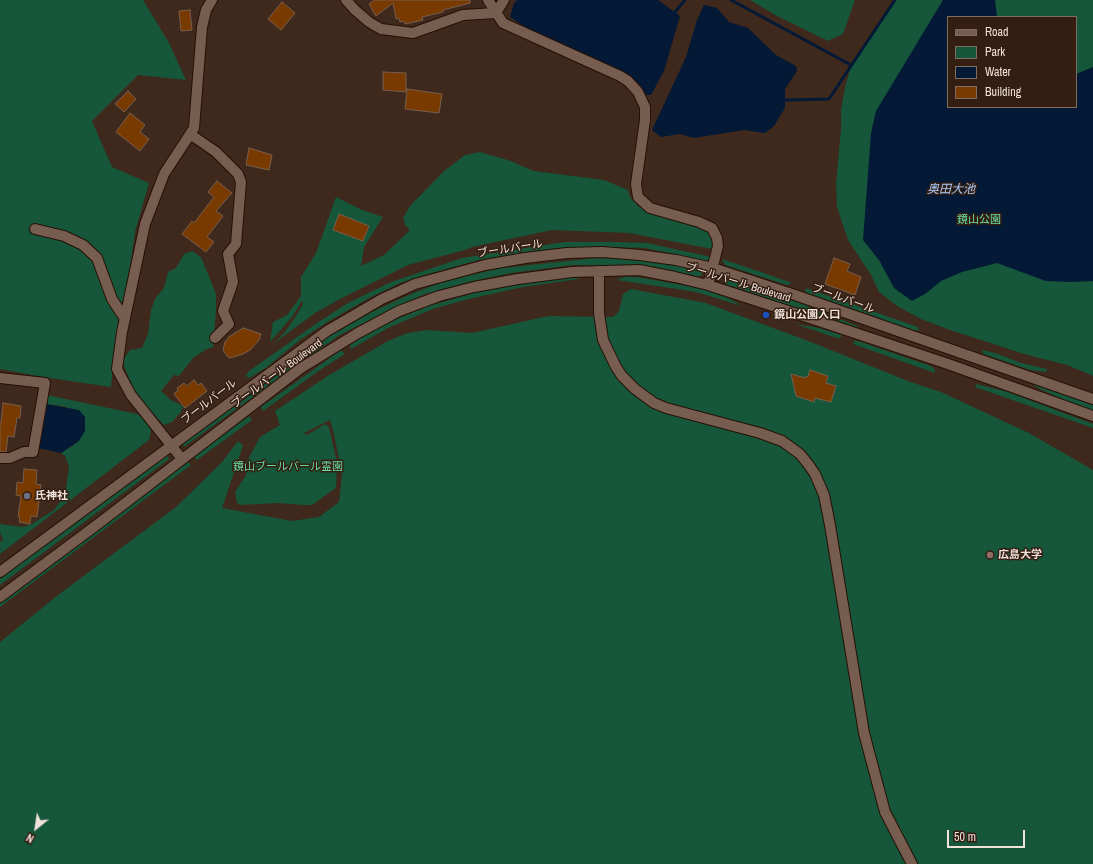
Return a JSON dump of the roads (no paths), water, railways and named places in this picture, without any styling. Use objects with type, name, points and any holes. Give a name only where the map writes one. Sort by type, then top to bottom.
[{"type":"street","points":[[182,459],[131,394],[117,369],[122,332],[144,224],[164,174],[194,128],[202,27],[206,10],[212,0]]},
{"type":"street","points":[[346,0],[355,10],[375,25],[381,28],[407,33],[413,33],[463,15],[496,13]]},
{"type":"street","points":[[488,0],[502,23],[620,76],[634,87],[643,103],[645,120],[636,184],[638,197],[650,208],[699,222],[712,228],[717,238],[718,246],[708,284]]},
{"type":"street","points":[[496,13],[504,0]]},
{"type":"street","points":[[190,134],[216,152],[238,174],[241,182],[236,244],[228,254],[233,282],[223,311],[229,324],[215,338]]},
{"type":"street","points":[[35,229],[64,236],[83,246],[97,258],[112,299],[125,319]]},
{"type":"street","name":"ブールバール","points":[[0,572],[327,330],[382,299],[415,284],[485,264],[567,253],[602,252],[676,260],[713,268],[1093,399]]},
{"type":"street","name":"ブールバール Boulevard","points":[[0,597],[301,368],[358,332],[399,311],[439,296],[518,278],[572,272],[639,270],[675,276],[708,284],[948,364],[1093,416]]},
{"type":"street","points":[[599,271],[599,313],[603,340],[616,367],[622,376],[635,389],[666,408],[753,431],[782,441],[800,454],[815,474],[824,495],[830,525],[864,732],[885,812],[912,864]]},
{"type":"street","points":[[0,378],[45,383],[33,452],[24,452],[10,458],[0,458]]},
{"type":"water","points":[[517,0],[658,0],[680,16],[664,71],[651,95],[646,95],[638,83],[627,74],[533,32],[510,17],[514,3]]},
{"type":"water","name":"奥田大池","points":[[943,0],[995,0],[997,16],[947,16],[947,108],[1077,108],[1077,74],[1093,67],[1093,281],[1046,281],[997,263],[962,272],[941,281],[925,294],[912,301],[894,288],[879,260],[863,240],[871,133],[876,111]]},
{"type":"water","points":[[704,5],[717,8],[729,22],[748,28],[776,55],[796,66],[797,71],[785,89],[785,108],[774,126],[765,133],[744,130],[694,138],[680,134],[661,137],[652,130],[686,57],[697,20]]},
{"type":"water","points":[[46,404],[79,410],[85,417],[85,431],[79,441],[61,453],[38,448]]},
{"type":"waterway","points":[[675,12],[685,0]]},
{"type":"waterway","points":[[731,0],[851,65]]},
{"type":"waterway","points":[[785,100],[829,99],[895,0]]},
{"type":"place","name":"鏡山公園入口","points":[[766,315]]},
{"type":"place","name":"氏神社","points":[[27,496]]},
{"type":"place","name":"広島大学","points":[[990,555]]},
{"type":"park label","name":"鏡山公園","points":[[979,220]]},
{"type":"park label","name":"鏡山ブールバール霊園","points":[[288,467]]}]
